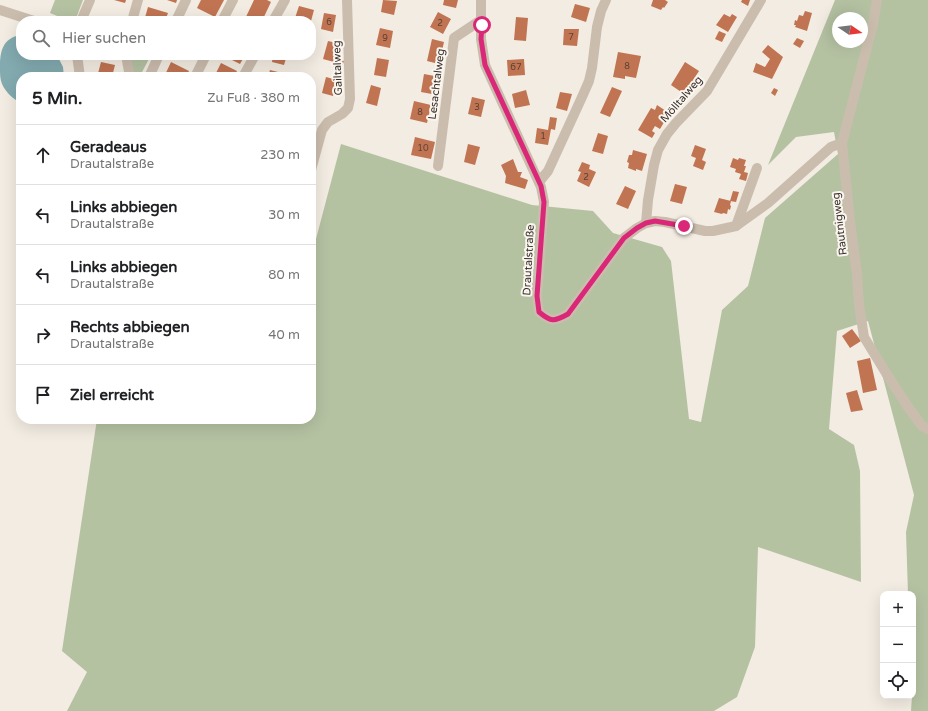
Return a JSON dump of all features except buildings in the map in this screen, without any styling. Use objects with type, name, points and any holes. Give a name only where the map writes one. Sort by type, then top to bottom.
[{"type":"street","points":[[84,16],[90,0]]},
{"type":"street","points":[[133,16],[138,0]]},
{"type":"street","points":[[178,16],[186,0]]},
{"type":"street","points":[[225,16],[233,0]]},
{"type":"street","name":"Gailtalweg","points":[[316,152],[322,130],[328,122],[342,114],[348,108],[350,99],[347,0]]},
{"type":"street","name":"Drautalstraße","points":[[482,0],[481,39],[485,65],[541,186],[544,202],[537,296],[539,312],[547,319],[558,320],[568,314],[624,238],[646,223]]},
{"type":"street","points":[[539,182],[548,171],[589,81],[592,68],[596,27],[606,0]]},
{"type":"street","name":"Mölltalweg","points":[[646,223],[654,165],[658,150],[666,134],[707,91],[761,0]]},
{"type":"street","name":"Rautnigweg","points":[[878,0],[842,143],[857,274],[859,306],[864,337],[908,407],[922,426],[928,429]]},
{"type":"street","points":[[276,16],[283,2]]},
{"type":"street","points":[[0,10],[19,16]]},
{"type":"street","name":"Lesachtalweg","points":[[438,166],[454,38],[482,20]]},
{"type":"street","points":[[77,60],[79,72]]},
{"type":"street","points":[[127,60],[129,72]]},
{"type":"street","points":[[151,72],[157,60]]},
{"type":"street","points":[[198,72],[204,60]]},
{"type":"street","points":[[246,72],[252,60]]},
{"type":"street","points":[[646,223],[655,221],[665,222],[705,231],[713,231],[736,226],[768,203],[831,147],[842,143]]},
{"type":"street","points":[[736,226],[757,168]]},
{"type":"green space","points":[[55,0],[83,0],[77,16],[57,16],[50,13]]},
{"type":"green space","points":[[835,0],[928,0],[928,711],[911,711],[912,699],[916,699],[916,591],[908,591],[906,532],[914,495],[868,321],[837,331],[829,429],[854,445],[860,471],[861,582],[758,547],[755,647],[737,697],[714,711],[67,711],[87,672],[62,651],[96,424],[316,424],[316,239],[341,144],[532,205],[593,211],[613,233],[662,247],[671,261],[689,419],[701,422],[722,310],[748,286],[765,218],[838,154],[834,132],[796,137],[768,165]]},
{"type":"green space","points":[[131,60],[148,60],[142,72],[134,72]]},
{"type":"water","points":[[15,37],[16,60],[60,60],[64,72],[16,72],[16,100],[10,95],[2,84],[0,74],[3,47],[10,39]]},
{"type":"route","points":[[482,25],[481,39],[485,65],[541,186],[544,202],[537,296],[539,312],[547,319],[558,320],[568,314],[624,238],[637,228],[646,223],[655,221],[684,226]]}]
